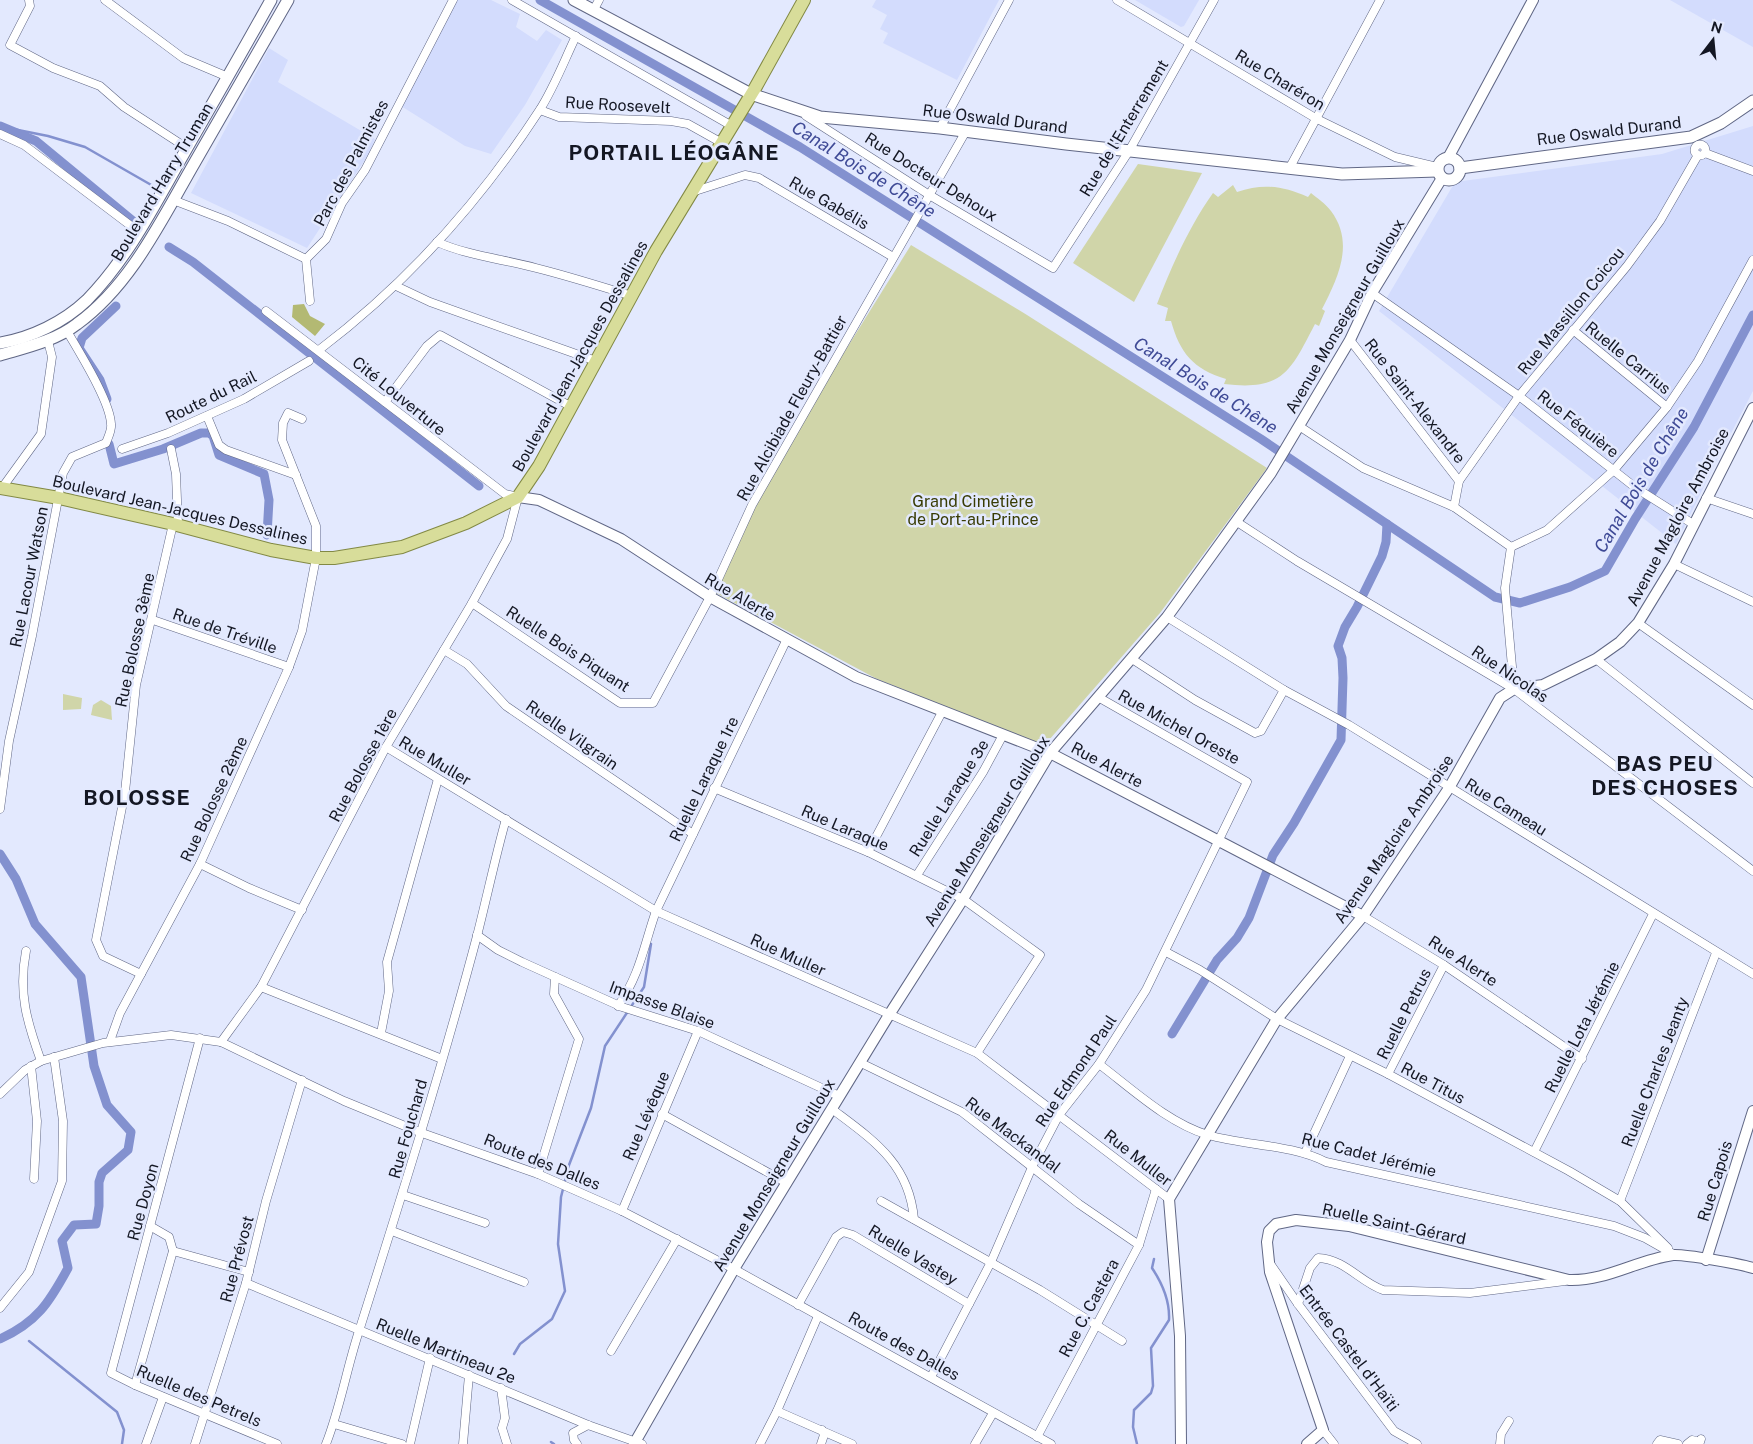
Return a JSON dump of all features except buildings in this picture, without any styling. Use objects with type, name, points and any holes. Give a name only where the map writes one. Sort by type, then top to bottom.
[{"type":"main road","name":"Boulevard Harry Truman","points":[[0,343],[28,336],[68,315],[86,301],[110,274],[139,232],[271,0]]},
{"type":"main road","name":"Boulevard Harry Truman","points":[[0,355],[48,341],[67,331],[87,316],[112,292],[139,255],[173,200],[288,0]]},
{"type":"main road","name":"Rue Oswald Durand","points":[[574,0],[749,98],[820,117],[940,128],[1342,174],[1439,172]]},
{"type":"main road","name":"Boulevard Jean-Jacques Dessalines","points":[[1,488],[59,498],[175,525],[253,546],[316,558],[343,557],[402,547],[466,523],[518,496],[539,466],[570,406],[632,296],[749,98],[804,0]]},
{"type":"main road","name":"Rue Oswald Durand","points":[[1460,168],[1694,142],[1753,101]]},
{"type":"main road","points":[[1448,158],[1457,162],[1460,168],[1456,178],[1449,181],[1439,172],[1441,160],[1448,158]]},
{"type":"street","points":[[28,0],[30,6],[10,45],[53,68],[100,86],[124,107],[187,148]]},
{"type":"street","points":[[105,0],[183,58],[228,78]]},
{"type":"street","name":"Parc des Palmistes","points":[[306,259],[326,239],[342,203],[365,170],[453,0]]},
{"type":"street","points":[[512,0],[732,125]]},
{"type":"street","points":[[593,11],[599,0]]},
{"type":"street","points":[[940,128],[1009,0]]},
{"type":"street","name":"Rue Charéron","points":[[1117,0],[1317,119],[1396,157],[1439,172]]},
{"type":"street","name":"Rue de l'Enterrement","points":[[1053,268],[1129,151],[1214,0]]},
{"type":"street","points":[[1289,169],[1380,0]]},
{"type":"street","points":[[1448,158],[1533,0]]},
{"type":"street","points":[[319,350],[361,318],[396,286],[487,184],[540,110],[576,36]]},
{"type":"street","name":"Rue Docteur Dehoux","points":[[794,109],[832,131],[931,196],[1053,268]]},
{"type":"street","name":"Rue Roosevelt","points":[[540,110],[559,117],[671,121],[688,124],[722,143]]},
{"type":"street","name":"Rue Alcibiade Fleury-Battier","points":[[710,597],[752,504],[905,237],[931,196],[966,131]]},
{"type":"street","points":[[0,134],[24,145],[139,232]]},
{"type":"street","points":[[1694,142],[1695,151],[1753,171]]},
{"type":"street","name":"Rue Massillon Coicou","points":[[1459,481],[1520,396],[1627,266],[1660,221],[1702,154]]},
{"type":"street","name":"Avenue Monseigneur Guilloux","points":[[637,1443],[734,1268],[889,1015],[963,899],[1050,753],[1167,617],[1271,473],[1350,340],[1372,293],[1439,172]]},
{"type":"street","name":"Rue Gabélis","points":[[692,192],[745,175],[759,178],[894,257]]},
{"type":"street","points":[[173,200],[228,221],[306,259],[310,301]]},
{"type":"street","points":[[437,242],[461,253],[480,255],[536,268],[632,296]]},
{"type":"street","points":[[1511,547],[1547,530],[1614,470],[1666,406],[1698,361],[1753,260]]},
{"type":"street","points":[[396,286],[430,302],[596,361]]},
{"type":"street","name":"Rue Féquière","points":[[1372,293],[1520,396],[1654,501],[1694,524]]},
{"type":"street","name":"Cité Louverture","points":[[266,311],[319,350],[424,434],[505,494],[518,496]]},
{"type":"street","name":"Ruelle Carrius","points":[[1573,330],[1666,406]]},
{"type":"street","name":"Rue Lacour Watson","points":[[0,809],[9,741],[67,463],[72,457],[106,443],[112,427],[111,419],[96,384],[67,331]]},
{"type":"street","points":[[385,402],[432,339],[440,335],[570,406]]},
{"type":"street","name":"Rue Saint-Alexandre","points":[[1350,340],[1459,481],[1454,507]]},
{"type":"street","points":[[1,488],[41,434],[52,357],[48,341]]},
{"type":"street","name":"Route du Rail","points":[[122,450],[244,399],[309,361]]},
{"type":"street","name":"Avenue Magloire Ambroise","points":[[1169,1199],[1277,1019],[1363,916],[1449,788],[1500,698],[1514,688],[1543,685],[1596,659],[1620,642],[1638,623],[1674,564],[1753,408]]},
{"type":"street","name":"Rue Bolosse 2ème","points":[[106,1042],[200,864],[289,667],[302,631],[316,558],[316,526],[282,440],[283,423],[288,413],[302,419]]},
{"type":"street","points":[[207,416],[219,445],[226,450],[296,474]]},
{"type":"street","points":[[1299,426],[1363,468],[1454,507],[1511,547]]},
{"type":"street","name":"Rue Bolosse 3ème","points":[[141,974],[103,956],[96,940],[125,792],[136,685],[175,525],[176,474],[171,449]]},
{"type":"street","name":"Rue Alerte","points":[[518,496],[539,500],[621,539],[710,597],[786,641],[856,677],[1050,753],[1363,916],[1444,965],[1582,1058]]},
{"type":"street","name":"Rue Bolosse 1ère","points":[[222,1042],[261,987],[386,747],[472,604],[507,539],[518,496]]},
{"type":"street","points":[[1706,498],[1753,514]]},
{"type":"street","name":"Rue Nicolas","points":[[1237,522],[1357,596],[1514,688],[1753,871]]},
{"type":"street","points":[[1511,547],[1505,588],[1514,688]]},
{"type":"street","points":[[1674,564],[1753,602]]},
{"type":"street","name":"Ruelle Bois Piquant","points":[[472,604],[620,703],[630,704],[653,703],[710,597]]},
{"type":"street","name":"Rue Cameau","points":[[1167,617],[1284,690],[1349,725],[1716,953],[1753,974]]},
{"type":"street","name":"Rue de Tréville","points":[[152,620],[289,667]]},
{"type":"street","points":[[1638,623],[1753,705]]},
{"type":"street","name":"Ruelle Laraque 1re","points":[[618,1006],[637,975],[656,911],[786,641]]},
{"type":"street","name":"Ruelle Vilgrain","points":[[444,650],[467,664],[506,706],[692,834]]},
{"type":"street","points":[[1132,659],[1195,700],[1255,733],[1261,731],[1284,690]]},
{"type":"street","points":[[1596,659],[1753,783]]},
{"type":"street","name":"Rue Michel Oreste","points":[[1098,697],[1247,782]]},
{"type":"street","points":[[868,852],[942,712]]},
{"type":"street","name":"Ruelle Laraque 3e","points":[[917,875],[983,772],[1003,735]]},
{"type":"street","name":"Rue Muller","points":[[386,747],[656,911],[977,1053],[1169,1199]]},
{"type":"street","points":[[381,1033],[388,992],[387,962],[438,778]]},
{"type":"street","name":"Rue Edmond Paul","points":[[931,1377],[991,1262],[1033,1165],[1059,1115],[1099,1064],[1146,990],[1220,842],[1247,782]]},
{"type":"street","name":"Rue Laraque","points":[[714,788],[868,852],[917,875],[963,899],[1040,955],[977,1053]]},
{"type":"street","name":"Rue Fouchard","points":[[326,1444],[334,1424],[359,1330],[422,1133],[477,935],[506,819]]},
{"type":"street","points":[[200,864],[249,888],[302,910]]},
{"type":"street","name":"Ruelle Lota Jérémie","points":[[1534,1152],[1654,914]]},
{"type":"street","name":"Impasse Blaise","points":[[477,935],[498,950],[618,1006],[698,1031],[840,1096]]},
{"type":"street","points":[[26,951],[22,970],[23,1002],[26,1019],[41,1061]]},
{"type":"street","name":"Rue Titus","points":[[1166,952],[1200,970],[1277,1019],[1388,1074],[1534,1152],[1620,1201],[1675,1255]]},
{"type":"street","name":"Ruelle Charles Jeanty","points":[[1620,1201],[1716,953]]},
{"type":"street","name":"Ruelle Petrus","points":[[1388,1074],[1444,965]]},
{"type":"street","points":[[538,1174],[579,1039],[554,994],[555,977]]},
{"type":"street","points":[[261,987],[381,1033],[442,1060]]},
{"type":"street","name":"Rue Lévêque","points":[[622,1211],[698,1031]]},
{"type":"street","name":"Route des Dalles","points":[[0,1094],[31,1066],[41,1061],[106,1042],[171,1034],[222,1042],[344,1101],[422,1133],[538,1174],[622,1211],[734,1268],[1051,1444]]},
{"type":"street","name":"Rue Doyon","points":[[111,1373],[200,1038]]},
{"type":"street","points":[[1305,1153],[1350,1056]]},
{"type":"street","points":[[0,1308],[29,1272],[62,1181],[63,1121],[54,1057]]},
{"type":"street","name":"Rue Mackandal","points":[[861,1062],[962,1112],[1033,1165],[1079,1204],[1139,1245]]},
{"type":"street","name":"Rue Cadet Jérémie","points":[[1099,1064],[1147,1101],[1188,1126],[1208,1135],[1305,1153],[1326,1162],[1614,1226],[1645,1238],[1675,1255]]},
{"type":"street","points":[[31,1066],[38,1121],[34,1179]]},
{"type":"street","name":"Rue Prévost","points":[[195,1444],[246,1283],[266,1201],[302,1080]]},
{"type":"street","points":[[832,1109],[878,1143],[898,1167],[907,1185],[914,1219]]},
{"type":"street","name":"Rue Capois","points":[[1706,1260],[1753,1111]]},
{"type":"street","points":[[662,1114],[787,1184]]},
{"type":"street","name":"Rue C. Castera","points":[[1037,1437],[1139,1245],[1156,1189]]},
{"type":"street","points":[[403,1195],[485,1223]]},
{"type":"street","points":[[1169,1199],[1180,1336],[1181,1444]]},
{"type":"street","points":[[881,1200],[1096,1323],[1122,1341]]},
{"type":"street","name":"Ruelle Saint-Gérard","points":[[1334,1444],[1323,1430],[1276,1293],[1268,1260],[1267,1242],[1270,1231],[1276,1224],[1296,1220],[1322,1222],[1366,1230],[1569,1280],[1588,1280],[1627,1267],[1675,1255]]},
{"type":"street","points":[[135,1385],[173,1250],[169,1237],[150,1226]]},
{"type":"street","points":[[392,1231],[524,1282]]},
{"type":"street","name":"Ruelle Vastey","points":[[798,1305],[836,1237],[843,1232],[853,1235],[968,1304]]},
{"type":"street","points":[[612,1351],[677,1239]]},
{"type":"street","points":[[173,1250],[249,1272]]},
{"type":"street","points":[[1675,1255],[1753,1268]]},
{"type":"street","points":[[1298,1304],[1310,1268],[1318,1258],[1327,1259],[1351,1269],[1375,1287],[1383,1290],[1470,1293],[1569,1280]]},
{"type":"street","name":"Entrée Castel d'Haïti","points":[[1268,1260],[1298,1304],[1394,1431],[1417,1444]]},
{"type":"street","name":"Ruelle Martineau 2e","points":[[246,1283],[637,1443]]},
{"type":"street","points":[[760,1444],[777,1411],[818,1316]]},
{"type":"street","points":[[410,1444],[430,1358]]},
{"type":"street","name":"Ruelle des Petrels","points":[[111,1373],[260,1440],[278,1444]]},
{"type":"street","points":[[463,1444],[470,1375]]},
{"type":"street","points":[[501,1388],[505,1418],[502,1428],[507,1444]]},
{"type":"street","points":[[146,1444],[163,1397]]},
{"type":"street","points":[[777,1411],[852,1444]]},
{"type":"street","points":[[975,1444],[993,1413]]},
{"type":"street","points":[[1500,1444],[1501,1434],[1509,1421]]},
{"type":"street","points":[[334,1424],[402,1444]]},
{"type":"street","points":[[577,1444],[574,1440],[573,1432],[588,1424]]},
{"type":"street","points":[[821,1444],[824,1435],[822,1430]]},
{"type":"street","points":[[1307,1444],[1323,1430]]},
{"type":"street","points":[[1687,1444],[1692,1440],[1700,1442],[1700,1439]]},
{"type":"street","points":[[1657,1444],[1660,1440],[1678,1444]]},
{"type":"shaded area","points":[[456,0],[491,0],[520,14],[516,27],[537,41],[546,30],[562,40],[525,105],[491,154],[465,146],[401,106]]},
{"type":"shaded area","points":[[876,0],[999,0],[957,80],[883,43],[888,33],[880,29],[887,15],[872,7]]},
{"type":"shaded area","points":[[1135,0],[1199,0],[1184,26],[1181,27]]},
{"type":"shaded area","points":[[1670,0],[1753,0],[1753,47]]},
{"type":"shaded area","points":[[269,48],[288,60],[278,82],[375,139],[370,152],[307,248],[191,193]]},
{"type":"shaded area","points":[[1753,126],[1753,391],[1676,544],[1379,311],[1455,182],[1662,154]]},
{"type":"green space","points":[[1138,164],[1202,173],[1134,302],[1073,263]]},
{"type":"green space","points":[[1233,185],[1237,192],[1256,187],[1273,187],[1290,190],[1308,197],[1311,193],[1331,211],[1342,235],[1342,260],[1334,285],[1322,309],[1325,311],[1319,326],[1315,324],[1299,355],[1282,375],[1272,381],[1260,384],[1224,384],[1226,379],[1196,365],[1184,351],[1171,321],[1165,321],[1168,308],[1157,304],[1182,247],[1204,206],[1213,193],[1218,197]]},
{"type":"green space","name":"Grand Cimetière de Port-au-Prince","points":[[911,245],[1027,315],[1267,468],[1160,613],[1049,740],[1037,743],[877,679],[716,593],[748,519],[797,428]]},
{"type":"green space","points":[[304,304],[310,316],[325,324],[315,336],[292,317],[293,305]]},
{"type":"green space","points":[[63,694],[82,698],[81,709],[63,710]]},
{"type":"green space","points":[[101,700],[111,706],[112,720],[91,715],[93,705]]},
{"type":"waterway","name":"Canal Bois de Chêne","points":[[540,0],[800,147],[1261,439],[1495,597],[1520,603],[1570,587],[1605,571],[1635,519],[1694,427],[1753,315]]},
{"type":"waterway","points":[[0,126],[36,141],[133,221]]},
{"type":"waterway","points":[[8,128],[48,136],[85,147],[160,190]]},
{"type":"waterway","points":[[169,247],[193,262],[479,486]]},
{"type":"waterway","points":[[107,399],[100,380],[79,348],[82,338],[116,306]]},
{"type":"waterway","points":[[109,444],[114,464],[163,449],[201,433],[209,433],[213,436],[219,455],[264,474],[269,500],[267,535]]},
{"type":"waterway","points":[[1172,1034],[1217,960],[1237,938],[1249,918],[1273,855],[1294,823],[1341,740],[1343,678],[1342,658],[1338,646],[1345,627],[1382,556],[1386,542],[1387,524]]},
{"type":"waterway","points":[[0,854],[16,879],[35,924],[81,977],[94,1066],[107,1105],[131,1132],[128,1150],[102,1173],[99,1182],[99,1206],[96,1224],[74,1225],[62,1241],[68,1268],[55,1291],[41,1310],[24,1326],[0,1339]]},
{"type":"waterway","points":[[514,1354],[520,1344],[552,1319],[565,1291],[558,1244],[561,1197],[569,1165],[591,1108],[605,1046],[644,987],[651,944]]},
{"type":"waterway","points":[[1137,1444],[1133,1427],[1134,1410],[1151,1393],[1153,1386],[1151,1348],[1169,1320],[1165,1292],[1152,1268],[1154,1259]]},
{"type":"waterway","points":[[29,1341],[117,1412],[124,1430],[122,1444]]},
{"type":"district","name":"PORTAIL LÉOGÂNE","points":[[674,152]]},
{"type":"district","name":"BAS PEU DES CHOSES","points":[[1665,775]]},
{"type":"district","name":"BOLOSSE","points":[[137,797]]}]
